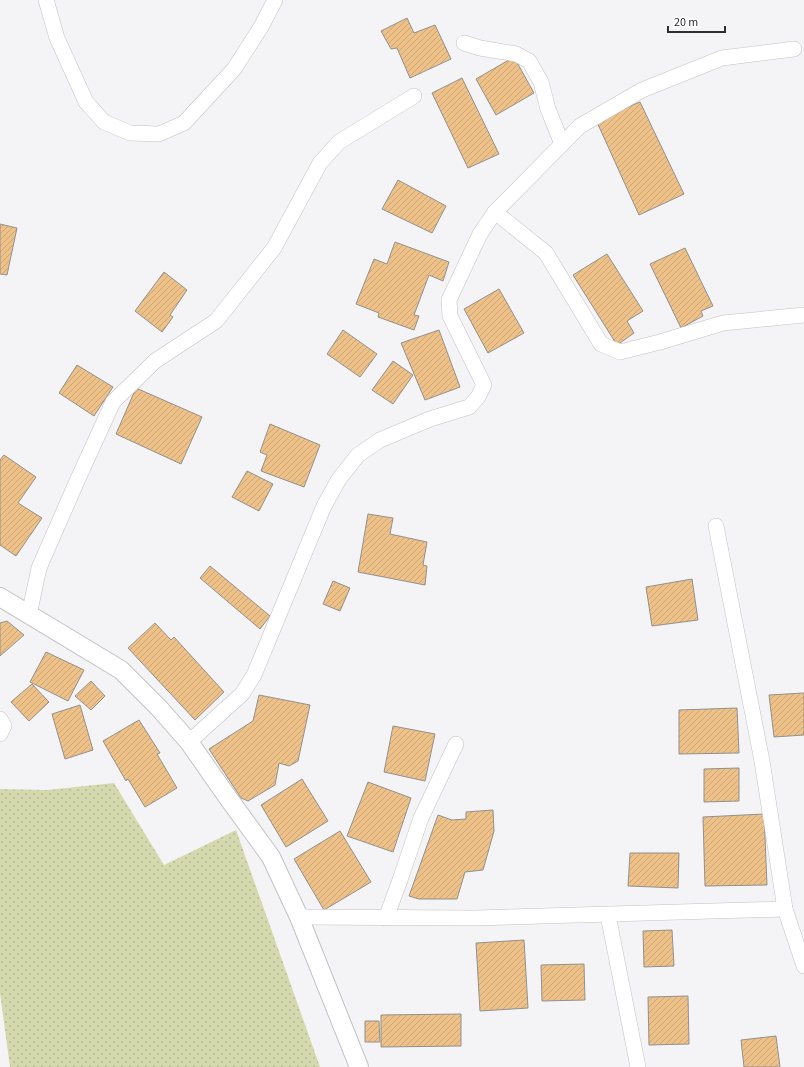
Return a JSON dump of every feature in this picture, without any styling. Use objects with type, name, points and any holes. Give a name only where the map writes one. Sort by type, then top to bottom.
[{"type":"street","points":[[46,0],[57,38],[86,102],[104,122],[130,133],[159,134],[184,123],[234,69],[261,27],[275,0]]},
{"type":"street","points":[[464,43],[480,48],[516,54],[529,61],[541,82],[548,109],[562,144]]},
{"type":"street","points":[[189,742],[242,694],[254,675],[324,506],[339,478],[358,455],[380,440],[430,419],[469,406],[478,397],[484,385],[450,316],[449,300],[480,234],[495,212],[580,126],[642,90],[722,58],[794,49]]},
{"type":"street","points":[[29,615],[39,568],[113,402],[155,362],[216,322],[274,248],[320,163],[339,142],[414,96]]},
{"type":"street","points":[[495,212],[546,253],[601,344],[620,352],[660,342],[723,323],[804,315]]},
{"type":"street","points":[[716,526],[762,762],[785,909],[804,966]]},
{"type":"street","points":[[0,597],[121,670],[159,708],[189,742],[271,857],[299,917],[359,1067]]},
{"type":"street","points":[[0,719],[4,726],[0,734]]},
{"type":"street","points":[[386,918],[421,818],[456,744]]},
{"type":"street","points":[[299,917],[475,918],[785,909]]},
{"type":"street","points":[[608,915],[638,1067]]},
{"type":"green space","points":[[114,783],[164,865],[236,830],[320,1067],[10,1067],[0,993],[0,789],[47,790]]},
{"type":"building","points":[[407,18],[414,33],[435,25],[451,59],[410,78],[397,48],[391,49],[381,31]]},
{"type":"building","points":[[514,57],[534,93],[496,115],[476,79]]},
{"type":"building","points":[[462,78],[499,154],[468,168],[432,93]]},
{"type":"building","points":[[640,102],[684,194],[639,215],[596,120]]},
{"type":"building","points":[[398,180],[446,206],[432,233],[382,209]]},
{"type":"building","points":[[0,224],[17,228],[7,275],[0,274]]},
{"type":"building","points":[[395,242],[449,262],[443,281],[429,275],[414,315],[419,316],[414,330],[378,317],[379,313],[356,304],[374,259],[387,264]]},
{"type":"building","points":[[685,248],[713,306],[701,311],[703,316],[681,328],[650,264]]},
{"type":"building","points":[[607,254],[643,311],[627,321],[634,333],[617,345],[573,275]]},
{"type":"building","points":[[164,272],[187,290],[170,315],[173,317],[162,332],[135,311]]},
{"type":"building","points":[[499,289],[524,333],[488,353],[464,309]]},
{"type":"building","points":[[343,330],[377,354],[360,377],[327,354]]},
{"type":"building","points":[[439,330],[460,387],[425,400],[401,343]]},
{"type":"building","points":[[393,361],[413,375],[393,404],[372,390]]},
{"type":"building","points":[[77,365],[113,387],[94,416],[59,393]]},
{"type":"building","points":[[136,388],[202,417],[181,464],[116,434]]},
{"type":"building","points":[[270,424],[320,445],[304,487],[261,471],[267,455],[260,452]]},
{"type":"building","points":[[4,455],[36,477],[18,503],[42,518],[16,556],[0,545],[0,460]]},
{"type":"building","points":[[247,471],[273,484],[259,511],[232,497]]},
{"type":"building","points":[[368,514],[393,518],[390,534],[427,542],[423,565],[427,566],[425,585],[358,572]]},
{"type":"building","points":[[210,566],[270,616],[260,629],[200,578]]},
{"type":"building","points":[[692,579],[698,620],[652,626],[646,587]]},
{"type":"building","points":[[333,581],[350,588],[340,611],[323,604]]},
{"type":"building","points":[[7,621],[24,635],[0,656],[0,623]]},
{"type":"building","points":[[155,623],[171,640],[174,637],[224,692],[195,720],[128,648]]},
{"type":"building","points":[[46,652],[84,670],[68,701],[30,682]]},
{"type":"building","points":[[91,681],[105,696],[91,710],[75,696]]},
{"type":"building","points":[[32,684],[49,702],[29,721],[11,702]]},
{"type":"building","points":[[804,693],[804,735],[774,737],[769,695]]},
{"type":"building","points":[[259,695],[310,705],[298,761],[289,766],[279,763],[275,785],[248,801],[241,798],[209,749],[253,721]]},
{"type":"building","points":[[80,705],[93,750],[65,759],[52,714]]},
{"type":"building","points":[[737,708],[739,753],[679,754],[679,710]]},
{"type":"building","points":[[139,720],[160,753],[157,754],[177,788],[145,807],[128,779],[126,781],[103,741]]},
{"type":"building","points":[[393,726],[435,734],[425,781],[384,772]]},
{"type":"building","points":[[739,768],[739,801],[704,802],[704,769]]},
{"type":"building","points":[[302,779],[328,821],[286,847],[261,805]]},
{"type":"building","points":[[368,782],[411,798],[393,852],[347,836]]},
{"type":"building","points":[[493,810],[494,831],[483,870],[465,872],[457,899],[419,899],[409,896],[438,815],[452,820],[466,819],[466,812]]},
{"type":"building","points":[[764,814],[767,885],[705,886],[703,817]]},
{"type":"building","points":[[340,831],[371,882],[324,910],[294,859]]},
{"type":"building","points":[[630,853],[679,853],[678,888],[628,886]]},
{"type":"building","points":[[672,930],[674,966],[644,967],[643,931]]},
{"type":"building","points":[[524,940],[528,1008],[480,1011],[476,943]]},
{"type":"building","points":[[584,964],[585,1000],[542,1001],[541,965]]},
{"type":"building","points":[[688,996],[689,1044],[649,1045],[648,997]]},
{"type":"building","points":[[461,1014],[461,1046],[381,1047],[381,1015]]},
{"type":"building","points":[[365,1021],[379,1021],[380,1042],[365,1042]]},
{"type":"building","points":[[776,1036],[780,1067],[744,1067],[741,1040]]}]
